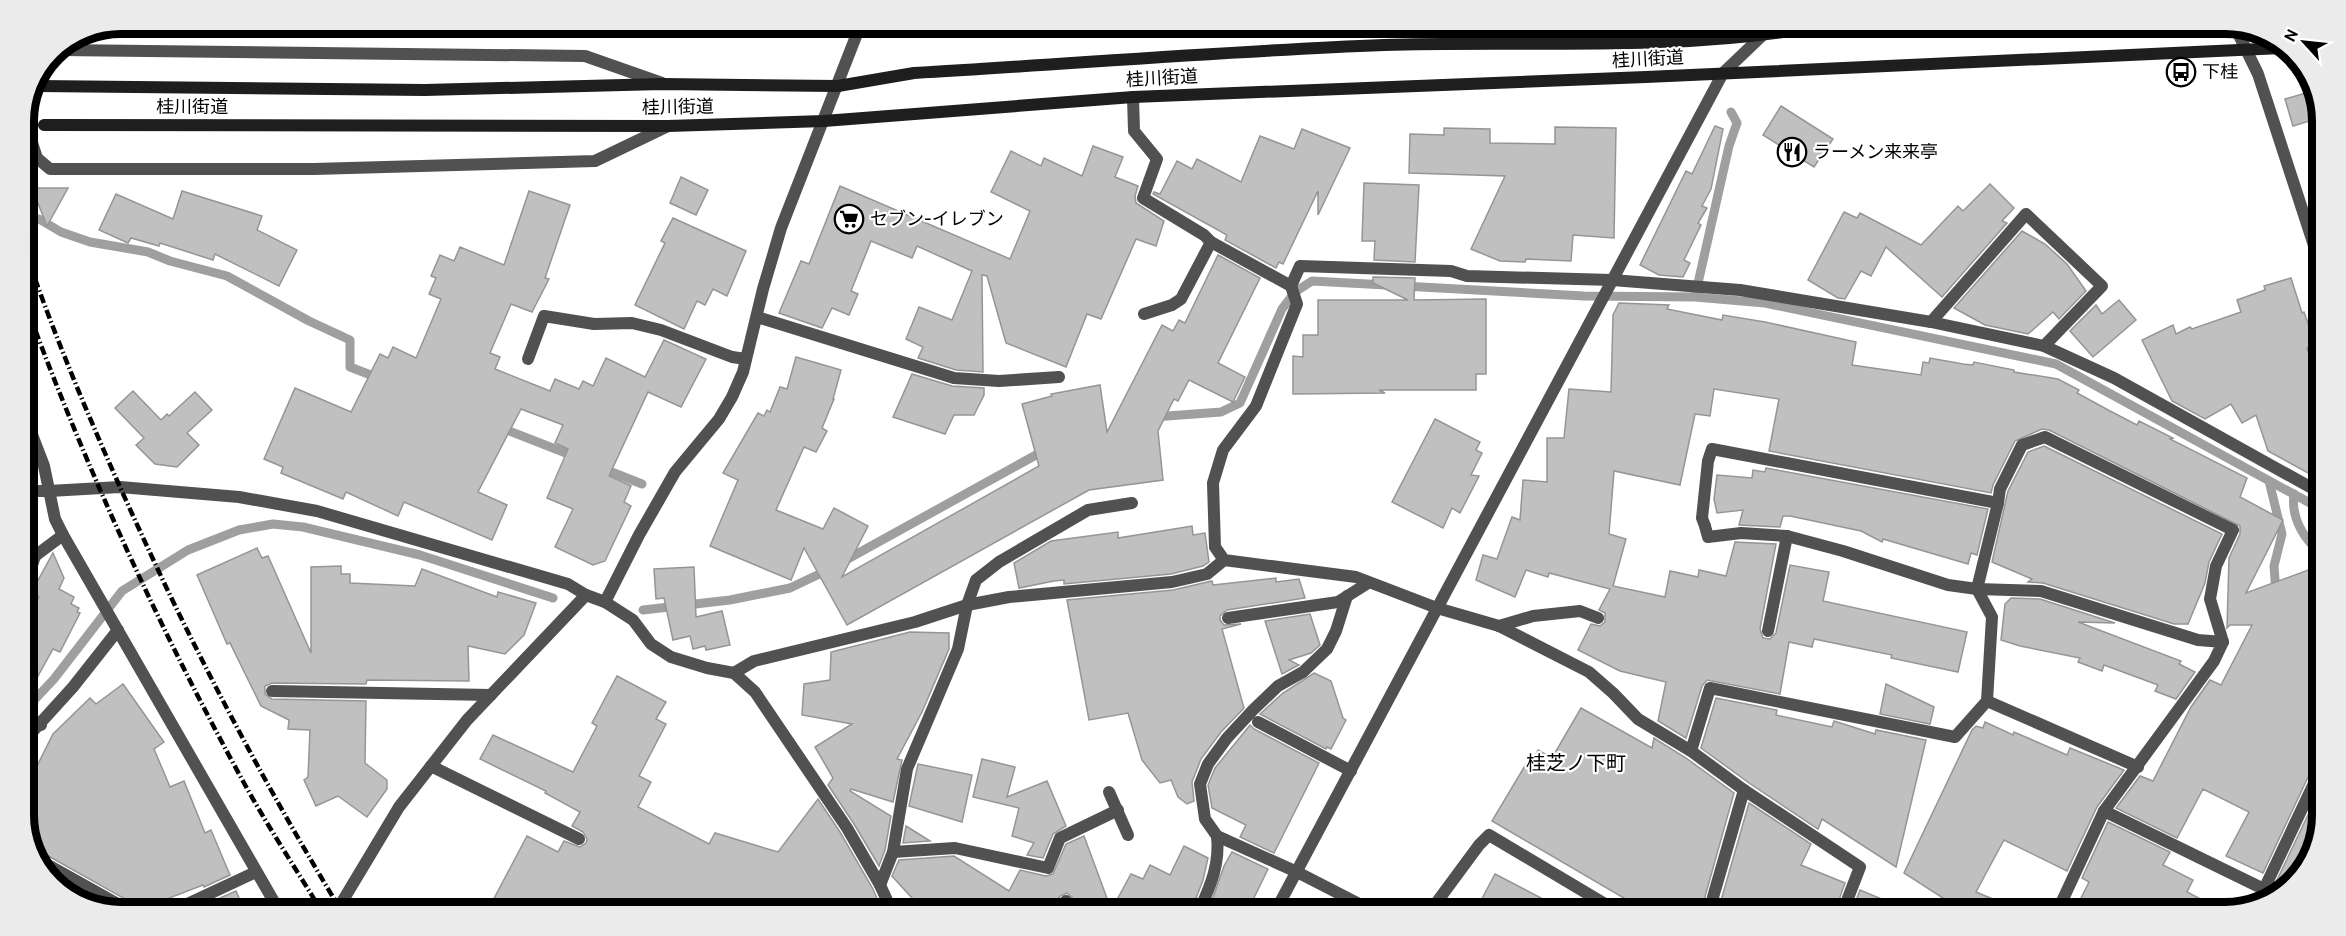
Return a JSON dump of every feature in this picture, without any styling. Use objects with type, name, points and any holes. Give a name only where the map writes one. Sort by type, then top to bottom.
[{"type":"street","points":[[605,602],[639,535],[675,472],[719,419],[743,372],[781,228],[838,86],[854,35]]},
{"type":"street","name":"桂川街道","points":[[42,86],[425,90],[662,84],[838,86],[914,73],[1373,46],[1602,45],[1729,35]]},
{"type":"street","points":[[1280,902],[1723,73],[1764,35]]},
{"type":"street","points":[[2240,36],[2258,74],[2311,237]]},
{"type":"street","name":"桂川街道","points":[[44,125],[668,126],[824,121],[1133,97],[2271,48]]},
{"type":"street","points":[[72,50],[585,56],[662,84]]},
{"type":"street","points":[[1133,97],[1134,131],[1157,159],[1143,198],[1211,242],[1291,286]]},
{"type":"street","points":[[35,152],[37,158],[50,169],[314,169],[595,161],[668,126]]},
{"type":"street","points":[[1931,322],[2026,214],[2102,286],[2044,346]]},
{"type":"street","points":[[1144,314],[1172,305],[1181,299],[1211,242]]},
{"type":"street","points":[[1224,560],[1215,547],[1213,483],[1223,450],[1256,406],[1297,304],[1291,286],[1300,266],[1451,271],[1467,276],[1612,280],[1740,290],[1931,322],[2044,346],[2114,378],[2312,488]]},
{"type":"street","points":[[528,359],[544,316],[594,324],[632,324],[661,330],[732,357],[746,359]]},
{"type":"street","points":[[757,317],[954,378],[999,381],[1059,377]]},
{"type":"street","points":[[1691,751],[1710,688],[1955,737],[1987,701],[1992,617],[1977,589],[2000,489],[2022,445],[2045,437],[2233,530],[2216,566],[2210,600],[2223,642],[2214,661],[2104,811],[2062,902]]},
{"type":"street","points":[[35,443],[44,466],[55,519],[63,535],[274,902]]},
{"type":"street","points":[[1998,502],[1712,449],[1708,461],[1702,518],[1708,537],[1741,533],[1787,536],[1844,551],[1948,585],[1977,589],[2041,591],[2198,640],[2223,642]]},
{"type":"street","points":[[35,490],[120,487],[239,497],[317,511],[568,584],[586,595],[605,602],[633,620],[651,644],[670,657],[734,673],[755,692],[848,828],[888,902]]},
{"type":"street","points":[[880,885],[893,852],[907,769],[958,649],[967,605],[976,580],[999,562],[1088,510],[1132,502]]},
{"type":"street","points":[[35,553],[63,535]]},
{"type":"street","points":[[1768,632],[1787,536]]},
{"type":"street","points":[[734,673],[754,661],[904,625],[967,605],[1009,597],[1172,582],[1207,574],[1224,560],[1356,578],[1437,608],[1499,626],[1589,672],[1638,719],[1691,751],[1744,790],[1860,867],[1847,902]]},
{"type":"street","points":[[1228,618],[1338,602],[1368,583]]},
{"type":"street","points":[[342,902],[399,807],[467,720],[586,595]]},
{"type":"street","points":[[1203,902],[1212,883],[1219,852],[1217,836],[1205,819],[1200,784],[1208,764],[1227,738],[1278,686],[1303,672],[1327,649],[1336,631],[1347,596]]},
{"type":"street","points":[[1499,626],[1533,616],[1580,611],[1598,618]]},
{"type":"street","points":[[35,731],[118,630]]},
{"type":"street","points":[[272,691],[491,695]]},
{"type":"street","points":[[1987,701],[2138,767]]},
{"type":"street","points":[[35,721],[41,725]]},
{"type":"street","points":[[1258,722],[1351,771]]},
{"type":"street","points":[[431,766],[579,839]]},
{"type":"street","points":[[2262,893],[2312,788]]},
{"type":"street","points":[[1712,902],[1744,790]]},
{"type":"street","points":[[1108,792],[1128,835]]},
{"type":"street","points":[[893,852],[955,848],[1048,868],[1060,838],[1118,810]]},
{"type":"street","points":[[2104,811],[2259,895]]},
{"type":"street","points":[[1437,902],[1489,835],[1602,902]]},
{"type":"street","points":[[1217,836],[1297,872],[1355,902]]},
{"type":"street","points":[[51,867],[113,901]]},
{"type":"street","points":[[192,902],[256,872]]},
{"type":"building","points":[[2307,93],[2311,120],[2293,126],[2285,99]]},
{"type":"building","points":[[1781,106],[1833,139],[1814,167],[1763,135]]},
{"type":"building","points":[[1715,126],[1723,129],[1711,189],[1702,206],[1707,208],[1698,223],[1701,225],[1684,260],[1690,263],[1683,277],[1659,275],[1640,265],[1686,171],[1692,174]]},
{"type":"building","points":[[1555,127],[1616,128],[1614,238],[1573,235],[1571,261],[1526,259],[1525,262],[1500,261],[1471,249],[1505,176],[1409,173],[1410,134],[1444,135],[1444,128],[1490,129],[1490,143],[1555,144]]},
{"type":"building","points":[[1302,129],[1350,148],[1318,215],[1318,191],[1283,264],[1279,262],[1276,268],[1225,240],[1227,235],[1153,194],[1154,192],[1160,194],[1177,161],[1192,169],[1197,159],[1241,182],[1260,136],[1294,149]]},
{"type":"building","points":[[1093,146],[1123,157],[1115,177],[1138,186],[1135,196],[1136,203],[1164,221],[1156,246],[1136,239],[1101,319],[1087,314],[1066,367],[1006,343],[987,276],[982,275],[983,372],[956,370],[918,358],[923,347],[906,339],[919,307],[952,320],[972,271],[917,246],[912,258],[871,241],[851,291],[858,294],[849,315],[832,308],[822,328],[779,313],[801,261],[809,264],[840,186],[1010,259],[1030,211],[991,192],[1011,151],[1041,166],[1044,158],[1082,176]]},
{"type":"building","points":[[681,177],[708,190],[696,215],[670,203]]},
{"type":"building","points":[[1364,183],[1419,185],[1415,262],[1374,260],[1375,241],[1362,241]]},
{"type":"building","points":[[1990,184],[2014,208],[2002,221],[2007,223],[1942,297],[1886,247],[1871,276],[1861,271],[1845,299],[1838,298],[1808,280],[1844,212],[1857,218],[1860,213],[1921,245],[1958,206],[1963,211]]},
{"type":"building","points":[[35,188],[68,188],[47,226],[35,196]]},
{"type":"building","points":[[182,191],[262,216],[257,230],[297,250],[279,286],[215,254],[213,260],[160,243],[159,246],[131,238],[128,243],[99,230],[116,194],[173,219]]},
{"type":"building","points":[[529,191],[570,205],[545,278],[549,279],[532,312],[511,304],[490,353],[500,357],[495,369],[550,391],[555,379],[579,389],[583,381],[593,386],[606,358],[645,377],[664,340],[706,359],[681,407],[648,392],[609,476],[631,486],[624,502],[631,506],[605,561],[593,565],[555,547],[573,509],[547,498],[568,449],[555,443],[563,425],[521,409],[478,492],[507,505],[492,540],[404,502],[398,516],[346,492],[343,499],[281,473],[283,467],[264,459],[295,388],[351,412],[380,354],[388,358],[393,347],[416,358],[441,299],[429,294],[436,278],[431,276],[440,255],[454,261],[460,247],[504,265]]},
{"type":"building","points":[[673,218],[746,251],[727,296],[713,289],[705,305],[697,301],[684,329],[635,305],[665,243],[661,241]]},
{"type":"building","points":[[2022,231],[2045,244],[2067,264],[2086,291],[2059,319],[2053,312],[2028,334],[1985,325],[1954,308]]},
{"type":"building","points":[[1218,255],[1260,278],[1218,363],[1245,377],[1233,402],[1189,380],[1178,401],[1174,399],[1158,431],[1163,480],[1089,490],[847,625],[804,548],[791,580],[710,546],[738,480],[723,473],[758,413],[764,416],[767,410],[770,412],[780,387],[787,389],[796,357],[841,370],[834,399],[822,428],[827,431],[816,452],[804,447],[776,510],[823,529],[834,508],[868,526],[842,577],[1039,466],[1022,404],[1052,396],[1051,394],[1100,385],[1107,432],[1162,325],[1173,331],[1179,320],[1185,323]]},
{"type":"building","points":[[1373,277],[1415,278],[1414,300],[1486,299],[1486,374],[1476,374],[1476,390],[1379,390],[1385,393],[1293,394],[1293,356],[1303,357],[1303,335],[1318,335],[1318,300],[1408,300],[1373,283]]},
{"type":"building","points":[[2291,278],[2302,313],[2304,312],[2311,332],[2311,347],[2307,348],[2311,362],[2312,475],[2268,451],[2256,415],[2242,423],[2231,404],[2205,419],[2172,401],[2142,340],[2173,325],[2176,334],[2190,327],[2192,329],[2241,312],[2237,300],[2265,290],[2264,286]]},
{"type":"building","points":[[2119,300],[2136,320],[2093,357],[2070,331],[2096,305],[2102,314]]},
{"type":"building","points":[[1619,303],[1669,305],[1667,309],[1722,320],[1723,315],[1765,322],[1856,342],[1852,365],[1921,375],[1923,362],[1929,363],[1930,358],[1973,365],[1974,362],[2014,370],[2014,372],[2058,379],[2079,390],[2077,393],[2110,411],[2137,425],[2139,421],[2247,478],[2240,497],[2283,520],[2246,593],[2312,569],[2312,772],[2263,873],[2226,856],[2249,812],[2203,789],[2177,838],[2116,808],[2140,776],[2153,781],[2191,707],[2210,680],[2221,685],[2252,625],[2230,625],[2227,628],[2229,558],[2240,534],[2240,526],[2049,430],[2042,429],[2015,441],[1991,493],[1769,451],[1779,399],[1714,389],[1710,416],[1695,414],[1680,485],[1614,471],[1609,534],[1626,539],[1613,586],[1665,597],[1670,571],[1698,577],[1699,570],[1726,576],[1735,542],[1776,544],[1760,629],[1763,638],[1770,639],[1776,633],[1790,565],[1829,572],[1823,601],[1967,632],[1958,672],[1891,658],[1892,655],[1814,639],[1812,647],[1789,642],[1780,694],[1707,680],[1702,686],[1686,738],[1658,721],[1666,682],[1620,671],[1578,650],[1591,624],[1600,626],[1605,622],[1605,613],[1599,610],[1610,589],[1549,573],[1548,577],[1526,570],[1515,597],[1476,580],[1483,555],[1497,559],[1512,517],[1520,520],[1523,480],[1547,482],[1547,438],[1564,438],[1569,389],[1611,392],[1613,315]]},
{"type":"building","points":[[912,374],[952,386],[984,388],[984,395],[974,415],[954,415],[945,434],[893,417]]},
{"type":"building","points":[[133,391],[161,420],[167,414],[169,416],[195,392],[212,410],[187,433],[199,445],[177,467],[155,464],[136,445],[144,438],[115,408]]},
{"type":"building","points":[[1435,419],[1480,442],[1476,450],[1482,453],[1471,475],[1479,476],[1460,513],[1452,508],[1443,528],[1392,502]]},
{"type":"building","points":[[2044,446],[2222,534],[2209,562],[2205,583],[2188,624],[2174,624],[2043,583],[2028,582],[2032,579],[1992,562],[2008,491],[2028,452]]},
{"type":"building","points":[[1766,468],[1988,509],[1977,555],[1971,553],[1968,564],[1883,539],[1882,542],[1861,531],[1790,516],[1783,516],[1780,527],[1739,525],[1743,510],[1717,513],[1714,499],[1717,475],[1752,478],[1753,470],[1765,472]]},
{"type":"building","points":[[1192,526],[1193,535],[1205,533],[1209,562],[1203,566],[1171,574],[1064,584],[1064,580],[1019,588],[1014,563],[1051,541],[1118,532],[1118,538]]},
{"type":"building","points":[[257,548],[262,558],[268,556],[311,653],[311,567],[341,566],[341,574],[350,574],[350,583],[415,586],[422,569],[497,597],[498,592],[536,603],[524,635],[505,654],[468,646],[469,681],[367,680],[366,684],[272,683],[265,686],[265,694],[272,699],[366,701],[365,763],[387,780],[387,789],[367,817],[338,796],[316,806],[304,780],[308,777],[310,730],[288,729],[289,720],[261,706],[230,643],[227,644],[197,575]]},
{"type":"building","points":[[53,553],[64,578],[59,589],[74,597],[71,604],[79,608],[77,612],[80,613],[60,652],[53,649],[35,681],[35,617],[37,613],[35,604],[39,597],[35,595],[35,586]]},
{"type":"building","points":[[694,567],[696,617],[722,611],[730,645],[706,650],[705,646],[693,649],[690,636],[673,640],[664,598],[656,599],[654,569]]},
{"type":"building","points":[[1276,578],[1276,582],[1299,579],[1305,598],[1227,610],[1220,616],[1224,625],[1241,624],[1222,629],[1244,708],[1221,732],[1201,759],[1192,782],[1194,801],[1187,804],[1178,797],[1171,780],[1160,783],[1142,760],[1128,713],[1089,720],[1067,600],[1173,590],[1212,581],[1213,585]]},
{"type":"building","points":[[2011,598],[2040,599],[2115,623],[2078,622],[2181,661],[2179,664],[2195,672],[2176,699],[2155,691],[2158,685],[2104,665],[2102,671],[2078,662],[2080,658],[2001,640],[2005,604]]},
{"type":"building","points":[[1310,614],[1320,645],[1311,653],[1289,660],[1299,665],[1282,674],[1265,621]]},
{"type":"building","points":[[910,632],[949,633],[949,649],[922,712],[897,759],[902,760],[893,802],[851,789],[850,791],[891,816],[885,850],[879,866],[828,785],[833,778],[815,747],[852,724],[802,715],[804,684],[830,680],[831,652]]},
{"type":"building","points":[[1314,673],[1331,681],[1343,718],[1346,720],[1331,749],[1327,747],[1326,749],[1260,714],[1283,693]]},
{"type":"building","points":[[617,676],[666,702],[656,719],[666,724],[639,776],[651,782],[638,807],[709,844],[715,833],[778,852],[818,799],[873,889],[878,902],[492,902],[527,836],[558,852],[564,841],[580,847],[586,843],[587,839],[583,832],[572,826],[580,812],[545,793],[546,791],[480,759],[493,735],[573,772],[597,726],[592,723]]},
{"type":"building","points":[[123,684],[164,742],[154,749],[170,787],[184,781],[205,833],[211,830],[230,875],[163,902],[128,902],[44,853],[36,832],[35,770],[53,734],[90,698],[96,704]]},
{"type":"building","points":[[1886,684],[1934,707],[1930,724],[1880,714]]},
{"type":"building","points":[[1716,698],[1777,710],[1776,715],[1832,727],[1834,721],[1875,734],[1876,730],[1926,740],[1896,867],[1822,819],[1818,829],[1701,748]]},
{"type":"building","points":[[1581,708],[1652,748],[1654,738],[1734,793],[1704,902],[1631,902],[1492,821],[1526,764],[1530,766],[1538,750],[1552,758]]},
{"type":"building","points":[[1985,722],[2067,755],[2070,748],[2124,770],[2097,807],[2067,871],[2004,840],[1976,892],[2000,902],[1949,902],[1904,873],[1972,730],[1976,726],[1983,728]]},
{"type":"building","points":[[1250,725],[1319,763],[1274,853],[1240,837],[1246,825],[1212,808],[1208,785],[1215,768]]},
{"type":"building","points":[[982,759],[1015,767],[1007,797],[1047,781],[1066,826],[1053,834],[1043,858],[1027,855],[1034,843],[1012,836],[1019,808],[973,797]]},
{"type":"building","points":[[918,764],[972,775],[962,822],[909,806]]},
{"type":"building","points":[[1749,803],[1811,844],[1801,865],[1845,883],[1838,902],[1721,902]]},
{"type":"building","points":[[2312,807],[2311,826],[2303,853],[2294,868],[2280,882],[2277,880]]},
{"type":"building","points":[[2108,822],[2170,852],[2163,865],[2193,880],[2187,892],[2206,902],[2079,902],[2089,882],[2082,878]]},
{"type":"building","points":[[906,826],[930,841],[903,843]]},
{"type":"building","points":[[1084,836],[1108,902],[1073,902],[1074,899],[1067,893],[1060,896],[1056,902],[916,902],[892,876],[899,860],[954,856],[1009,891],[1020,870],[1046,876],[1053,874],[1066,844]]},
{"type":"building","points":[[1184,846],[1208,858],[1195,902],[1116,902],[1131,874],[1143,879],[1150,865],[1170,875]]},
{"type":"building","points":[[1232,852],[1268,869],[1252,902],[1211,902],[1224,866]]},
{"type":"building","points":[[1495,874],[1549,902],[1480,902]]},
{"type":"building","points":[[1860,890],[1889,902],[1855,902]]},
{"type":"building","points":[[236,891],[241,902],[214,902]]},
{"type":"waterway","points":[[1696,292],[1729,146],[1737,123],[1731,112]]},
{"type":"waterway","points":[[39,219],[61,232],[90,242],[148,252],[170,261],[227,276],[309,321],[350,340],[350,367],[381,379]]},
{"type":"waterway","points":[[1154,417],[1221,412],[1240,403],[1282,309],[1295,292],[1312,281],[1386,285]]},
{"type":"waterway","points":[[1403,286],[1584,296],[1695,297],[1765,303],[2056,364],[2312,504]]},
{"type":"waterway","points":[[499,427],[576,457]]},
{"type":"waterway","points":[[844,561],[1045,450]]},
{"type":"waterway","points":[[599,467],[642,484]]},
{"type":"waterway","points":[[2269,481],[2282,534],[2274,566],[2276,593]]},
{"type":"waterway","points":[[2294,494],[2296,519],[2312,544]]},
{"type":"waterway","points":[[35,699],[54,679],[122,591],[188,550],[239,530],[273,524],[303,527],[420,555],[553,598]]},
{"type":"waterway","points":[[643,610],[730,600],[790,588],[830,569]]},
{"type":"railway","points":[[35,278],[92,422],[168,591],[250,751],[336,902]]},
{"type":"railway","points":[[35,330],[98,485],[153,606],[244,783],[316,902]]},
{"type":"place","name":"下桂","points":[[2181,72]]},
{"type":"place","name":"ラーメン来来亭","points":[[1792,152]]},
{"type":"place","name":"セブン-イレブン","points":[[849,219]]},
{"type":"district","name":"桂芝ノ下町","points":[[1576,763]]}]
